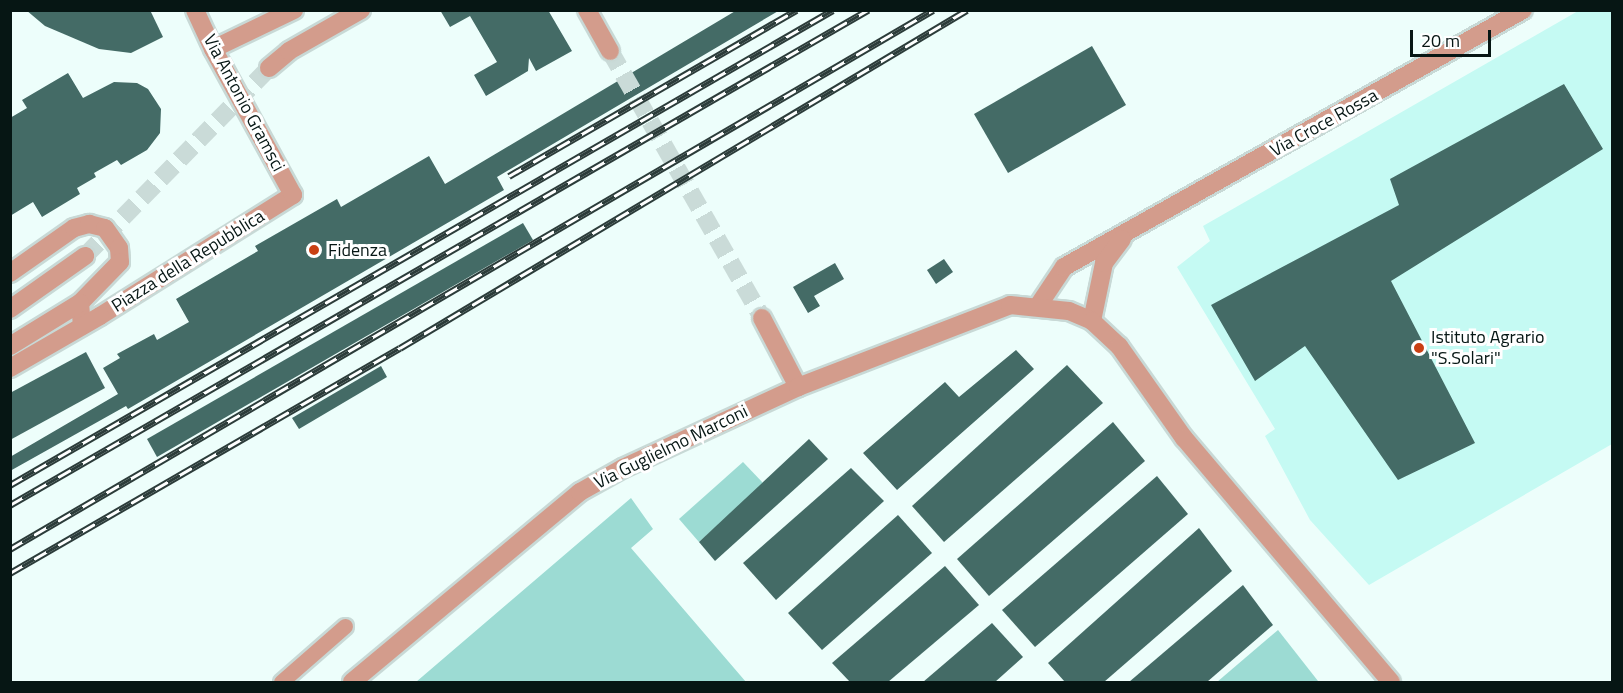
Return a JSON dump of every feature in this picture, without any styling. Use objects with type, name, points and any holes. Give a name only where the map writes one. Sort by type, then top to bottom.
[{"type":"street","name":"Via Antonio Gramsci","points":[[195,10],[213,49],[293,195]]},
{"type":"street","points":[[213,49],[294,10]]},
{"type":"street","points":[[269,68],[289,51],[361,10]]},
{"type":"street","points":[[587,10],[610,51]]},
{"type":"street","name":"Via Croce Rossa","points":[[1038,306],[1064,267],[1125,236],[1523,10]]},
{"type":"street","name":"Piazza della Repubblica","points":[[10,368],[100,316],[293,195]]},
{"type":"street","name":"Piazza della Repubblica","points":[[10,273],[74,228],[89,224],[105,228],[119,248],[120,262],[80,303]]},
{"type":"street","points":[[1125,236],[1104,263],[1092,321],[1119,346],[1184,438],[1391,682]]},
{"type":"street","points":[[10,309],[85,256]]},
{"type":"street","points":[[10,346],[80,303],[82,326]]},
{"type":"street","name":"Via Guglielmo Marconi","points":[[352,682],[580,492],[691,433],[798,387],[1010,305],[1038,306],[1069,311],[1092,321]]},
{"type":"street","points":[[762,318],[798,387]]},
{"type":"lane","points":[[281,682],[345,626]]},
{"type":"shaded area","name":"Istituto Agrario \"S.Solari\"","points":[[1578,11],[1612,11],[1612,444],[1369,585],[1310,520],[1265,436],[1275,429],[1177,267],[1210,241],[1203,226]]},
{"type":"shaded area","points":[[743,462],[764,484],[699,542],[679,519]]},
{"type":"shaded area","points":[[631,498],[653,529],[631,548],[746,682],[416,682]]},
{"type":"shaded area","points":[[1278,630],[1318,681],[1217,682]]},
{"type":"building","points":[[26,10],[150,10],[163,37],[131,53],[99,49],[45,26]]},
{"type":"building","points":[[440,10],[548,10],[572,51],[536,71],[529,58],[528,71],[486,96],[474,75],[497,62],[470,16],[450,27]]},
{"type":"building","points":[[737,10],[780,10],[497,177],[504,190],[128,409],[126,406],[10,471],[10,457],[118,394],[103,368],[120,358],[117,354],[154,334],[157,340],[189,322],[176,299],[258,251],[255,246],[337,199],[341,207],[429,156],[445,184]]},
{"type":"building","points":[[1092,46],[1126,105],[1008,173],[974,114]]},
{"type":"building","points":[[68,73],[83,98],[114,82],[137,83],[148,89],[161,109],[160,133],[147,150],[121,165],[117,160],[94,173],[96,177],[77,188],[80,194],[42,217],[33,202],[10,216],[10,118],[27,108],[22,100]]},
{"type":"building","points":[[1564,84],[1603,149],[1391,281],[1475,443],[1398,480],[1305,346],[1255,381],[1211,305],[1399,205],[1390,179]]},
{"type":"building","points":[[523,223],[533,240],[157,457],[147,439]]},
{"type":"building","points":[[944,259],[953,272],[936,284],[927,270]]},
{"type":"building","points":[[835,263],[844,279],[814,296],[820,306],[808,313],[793,287]]},
{"type":"building","points":[[1016,350],[1034,369],[897,490],[863,453],[945,382],[959,397]]},
{"type":"building","points":[[86,352],[105,388],[10,440],[10,393]]},
{"type":"building","points":[[1067,365],[1103,403],[944,542],[912,506]]},
{"type":"building","points":[[381,366],[387,377],[299,429],[292,418]]},
{"type":"building","points":[[1113,422],[1145,461],[989,596],[957,559]]},
{"type":"building","points":[[809,439],[828,459],[715,561],[699,542]]},
{"type":"building","points":[[851,468],[884,501],[776,600],[743,563]]},
{"type":"building","points":[[1157,476],[1188,514],[1035,647],[1002,610]]},
{"type":"building","points":[[898,515],[932,553],[822,650],[788,613]]},
{"type":"building","points":[[1199,528],[1232,571],[1104,682],[1065,682],[1048,663]]},
{"type":"building","points":[[945,566],[979,605],[888,682],[850,682],[832,663]]},
{"type":"building","points":[[1243,585],[1273,625],[1207,682],[1129,682]]},
{"type":"building","points":[[992,623],[1023,657],[995,682],[923,682]]},
{"type":"tunnel","points":[[610,51],[762,318]]},
{"type":"tunnel","points":[[85,256],[269,68]]},
{"type":"railway","points":[[509,176],[796,10]]},
{"type":"railway","points":[[10,485],[833,10]]},
{"type":"railway","points":[[10,505],[868,10]]},
{"type":"railway","points":[[10,549],[933,10]]},
{"type":"railway","points":[[10,573],[400,348],[967,10]]},
{"type":"place","name":"Fidenza","points":[[314,250]]},
{"type":"place","name":"Istituto Agrario \"S.Solari\"","points":[[1419,348]]}]
